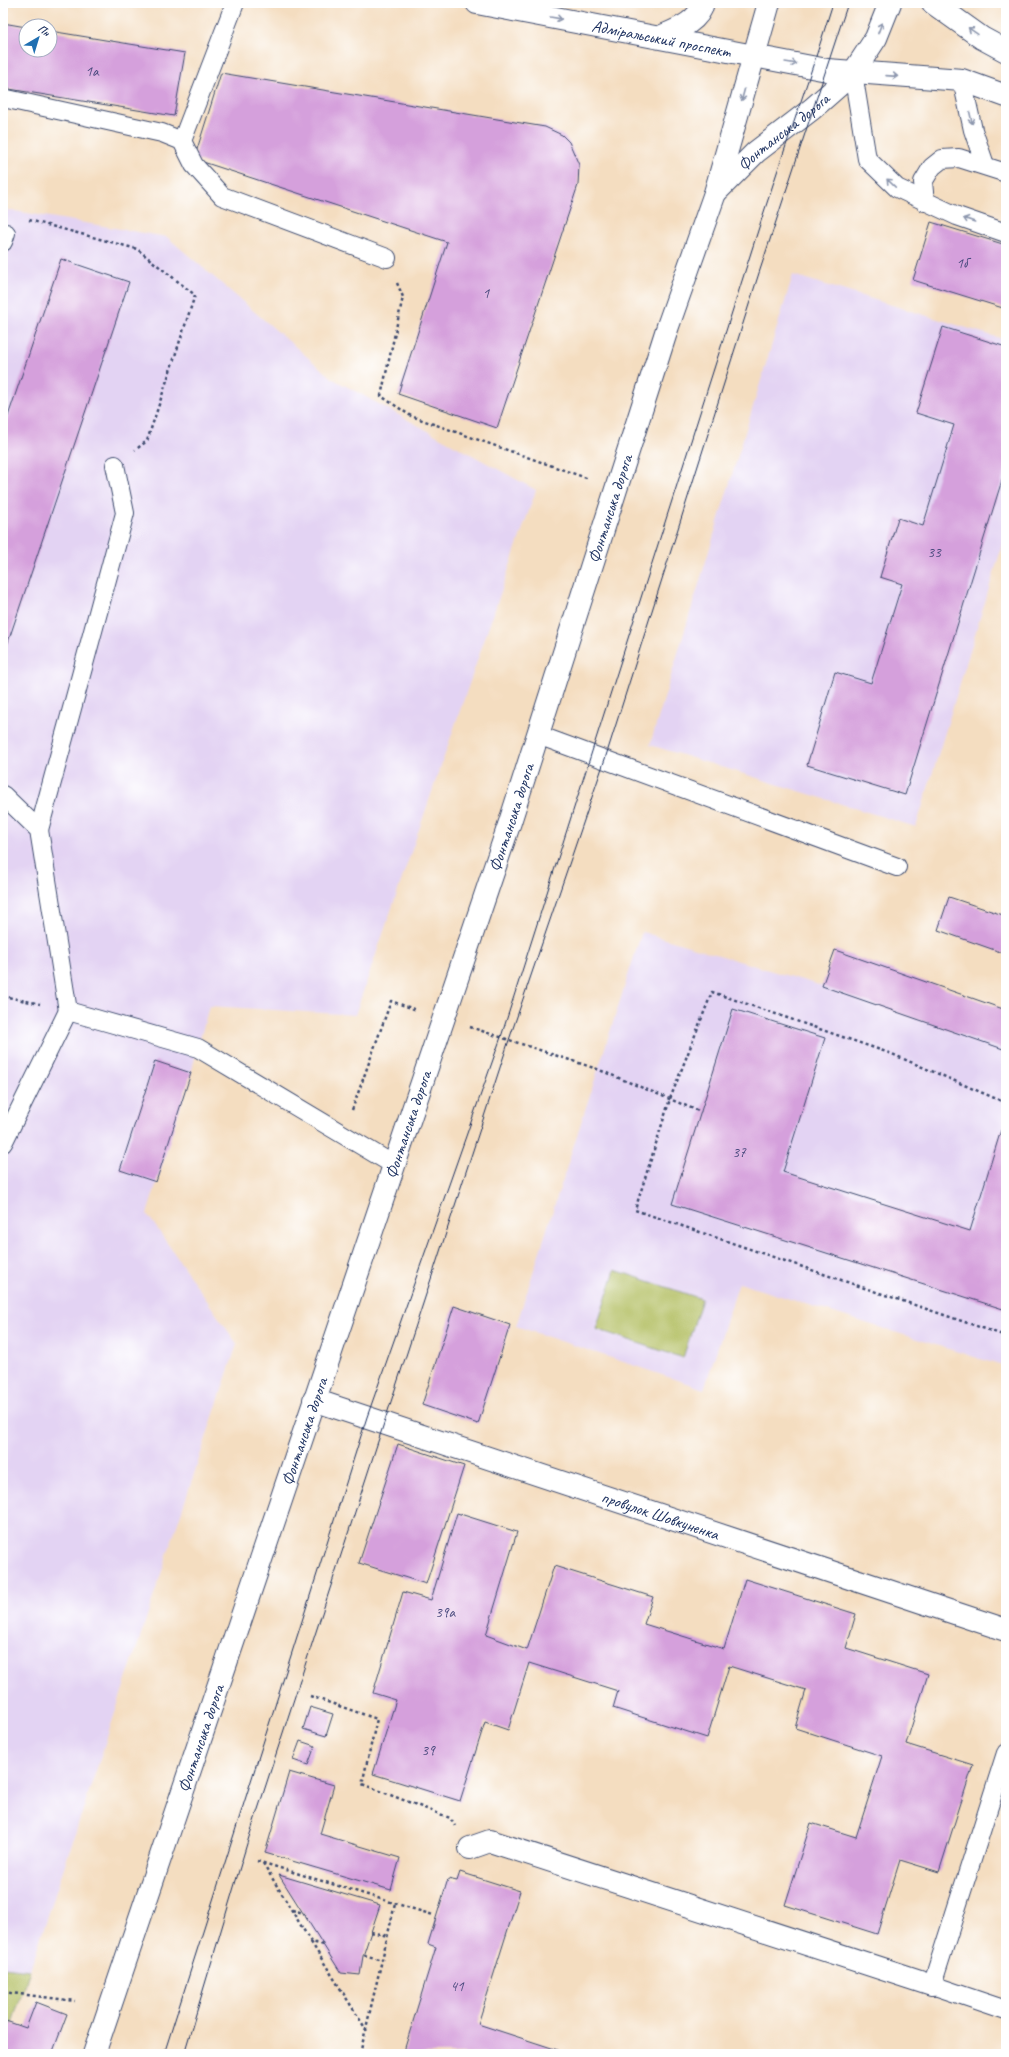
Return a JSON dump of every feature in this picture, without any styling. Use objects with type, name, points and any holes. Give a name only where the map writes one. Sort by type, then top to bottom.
[{"type":"main road","name":"Адміральський проспект","points":[[476,3],[827,70],[962,80],[1006,96]]},
{"type":"main road","points":[[660,37],[686,25],[702,8],[703,3]]},
{"type":"main road","name":"Фонтанська дорога","points":[[94,2054],[444,1019],[538,736],[668,326],[715,193],[768,3]]},
{"type":"main road","name":"Фонтанська дорога","points":[[715,193],[756,152],[812,109],[853,73],[876,38],[890,3]]},
{"type":"main road","points":[[933,3],[982,38],[1006,51]]},
{"type":"main road","name":"провулок Шовкуненка","points":[[314,1400],[1006,1630]]},
{"type":"main road","points":[[470,1848],[490,1841],[932,1985]]},
{"type":"lane","points":[[182,141],[235,3]]},
{"type":"lane","points":[[853,73],[867,159],[897,188],[957,216],[1006,233]]},
{"type":"lane","points":[[962,80],[973,130],[985,165]]},
{"type":"lane","points":[[3,98],[162,133],[182,141],[194,165],[222,196],[387,258]]},
{"type":"lane","points":[[925,202],[923,182],[932,166],[942,159],[959,158],[985,165],[1006,173]]},
{"type":"lane","points":[[3,1143],[68,1011],[39,830],[125,513],[115,465]]},
{"type":"lane","points":[[538,736],[897,867]]},
{"type":"lane","points":[[3,795],[39,830]]},
{"type":"lane","points":[[68,1011],[198,1048],[394,1165]]},
{"type":"lane","points":[[1006,1753],[932,1985],[1006,2010]]},
{"type":"path","points":[[4,237],[24,218],[137,249],[195,295],[147,441],[115,465]]},
{"type":"path","points":[[387,258],[403,297],[380,396],[411,416],[616,488]]},
{"type":"path","points":[[1006,1103],[892,1054],[712,992],[670,1099],[635,1210],[1004,1334],[1006,1325]]},
{"type":"path","points":[[3,996],[68,1011]]},
{"type":"path","points":[[343,1134],[391,1001],[597,1069],[701,1112]]},
{"type":"path","points":[[310,1696],[377,1719],[362,1784],[450,1818],[470,1848]]},
{"type":"path","points":[[257,1861],[433,1915]]},
{"type":"path","points":[[263,1863],[367,2031]]},
{"type":"path","points":[[360,2054],[367,2031],[395,1904]]},
{"type":"path","points":[[292,1910],[304,1913]]},
{"type":"path","points":[[371,1932],[388,1936]]},
{"type":"path","points":[[311,1942],[324,1945]]},
{"type":"path","points":[[364,1955],[382,1960]]},
{"type":"path","points":[[3,1992],[75,2001]]},
{"type":"shaded area","points":[[3,209],[167,237],[333,379],[536,490],[355,1015],[209,1006],[191,1073],[147,1214],[237,1344],[30,1970],[3,1967]]},
{"type":"shaded area","points":[[793,275],[1006,340],[1006,533],[916,827],[650,745]]},
{"type":"shaded area","points":[[642,932],[822,986],[1006,1050],[1006,1367],[739,1283],[704,1389],[516,1326]]},
{"type":"green space","points":[[615,1270],[702,1299],[683,1358],[596,1329]]},
{"type":"green space","points":[[3,1967],[30,1970],[12,2023],[3,2020]]},
{"type":"building","points":[[3,23],[18,26],[18,58],[58,58],[58,32],[185,53],[174,116],[3,88]]},
{"type":"building","points":[[221,73],[545,127],[562,135],[569,142],[579,165],[578,185],[497,428],[398,394],[447,242],[194,159]]},
{"type":"building","points":[[931,222],[1006,245],[1006,309],[913,280]]},
{"type":"building","points":[[61,259],[129,282],[5,651],[3,650],[3,431]]},
{"type":"building","points":[[943,327],[1006,347],[1006,467],[905,795],[807,765],[835,672],[871,683],[902,584],[880,577],[898,518],[923,526],[954,425],[916,413]]},
{"type":"building","points":[[949,897],[1006,916],[1006,954],[938,930]]},
{"type":"building","points":[[835,950],[1006,1010],[1006,1050],[822,986]]},
{"type":"building","points":[[733,1009],[825,1038],[783,1172],[970,1231],[1001,1130],[1006,1131],[1006,1300],[1003,1309],[672,1204]]},
{"type":"building","points":[[155,1061],[191,1073],[156,1182],[120,1170]]},
{"type":"building","points":[[454,1306],[510,1325],[478,1424],[422,1405]]},
{"type":"building","points":[[398,1444],[464,1466],[426,1584],[359,1563]]},
{"type":"building","points":[[457,1513],[517,1532],[486,1635],[527,1650],[554,1566],[653,1597],[644,1624],[724,1649],[745,1579],[856,1614],[846,1648],[928,1674],[906,1744],[973,1765],[939,1872],[900,1860],[877,1934],[785,1905],[811,1823],[856,1837],[882,1756],[795,1728],[806,1690],[729,1666],[707,1738],[613,1708],[618,1691],[529,1663],[508,1730],[485,1722],[460,1801],[373,1774],[396,1700],[373,1693],[403,1592],[431,1600]]},
{"type":"building","points":[[310,1707],[333,1714],[326,1736],[303,1729]]},
{"type":"building","points":[[300,1741],[315,1746],[308,1765],[293,1760]]},
{"type":"building","points":[[289,1772],[334,1785],[320,1834],[400,1858],[391,1890],[265,1853]]},
{"type":"building","points":[[460,1872],[520,1891],[478,2024],[570,2054],[403,2054],[436,1947],[428,1944],[448,1879],[457,1881]]},
{"type":"building","points":[[279,1875],[380,1905],[363,1956],[360,1975],[341,1973]]},
{"type":"building","points":[[36,2002],[67,2014],[52,2054],[3,2054],[3,2020],[26,2028]]},
{"type":"tram line","points":[[164,2054],[367,1417],[501,1037],[762,218],[833,3]]},
{"type":"tram line","points":[[184,2054],[249,1837],[509,1040],[605,759],[759,273],[848,3]]}]
